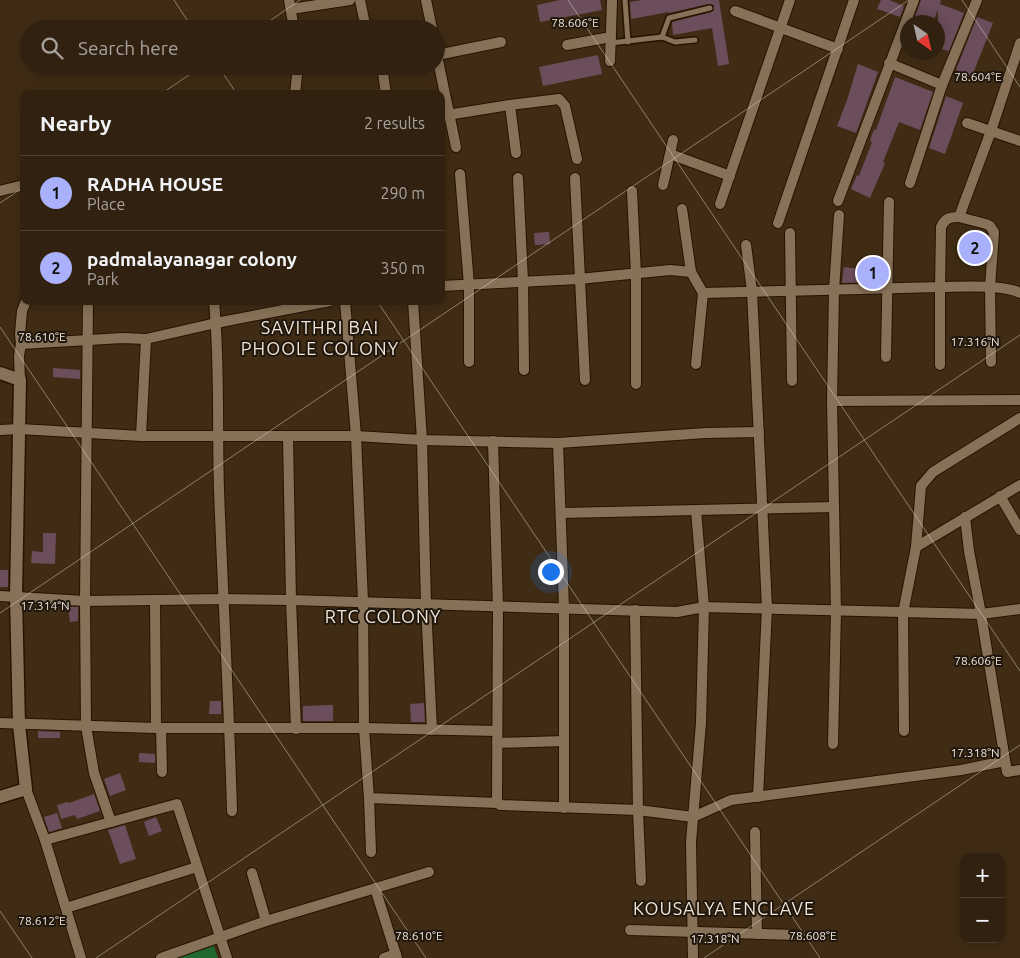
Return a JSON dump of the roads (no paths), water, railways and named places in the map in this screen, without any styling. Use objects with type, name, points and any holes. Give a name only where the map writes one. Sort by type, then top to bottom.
[{"type":"street","points":[[292,20],[290,5],[350,0]]},
{"type":"street","points":[[360,0],[364,20]]},
{"type":"street","points":[[426,0],[430,20]]},
{"type":"street","points":[[610,61],[612,0]]},
{"type":"street","points":[[720,204],[790,0]]},
{"type":"street","points":[[778,223],[854,0]]},
{"type":"street","points":[[838,201],[914,0]]},
{"type":"street","points":[[910,184],[942,86],[977,0]]},
{"type":"street","points":[[735,11],[838,49]]},
{"type":"street","points":[[567,45],[611,40]]},
{"type":"street","points":[[445,52],[501,42]]},
{"type":"street","points":[[959,217],[991,131],[1020,43]]},
{"type":"street","points":[[889,63],[942,86]]},
{"type":"street","points":[[295,90],[297,75]]},
{"type":"street","points":[[383,75],[385,90]]},
{"type":"street","points":[[440,75],[442,90]]},
{"type":"street","points":[[456,147],[446,115],[559,99],[563,102],[577,159]]},
{"type":"street","points":[[510,105],[516,153]]},
{"type":"street","points":[[967,123],[1020,141]]},
{"type":"street","points":[[663,185],[672,140]]},
{"type":"street","points":[[670,154],[730,176]]},
{"type":"street","points":[[460,174],[469,285],[470,362]]},
{"type":"street","points":[[518,178],[523,281],[524,370]]},
{"type":"street","points":[[576,178],[585,380]]},
{"type":"street","points":[[0,192],[20,186]]},
{"type":"street","points":[[632,191],[636,274],[636,384]]},
{"type":"street","points":[[886,357],[890,202]]},
{"type":"street","points":[[682,209],[690,272],[703,293],[696,364]]},
{"type":"street","points":[[833,744],[836,611],[832,401],[834,290],[839,215]]},
{"type":"street","points":[[940,365],[941,227],[943,221],[948,218],[959,217],[986,224],[994,232],[990,288],[991,362]]},
{"type":"street","points":[[790,234],[792,381]]},
{"type":"street","points":[[746,245],[752,291],[768,608],[758,797]]},
{"type":"street","points":[[445,286],[579,279],[670,270],[690,272]]},
{"type":"street","points":[[703,293],[888,288],[990,288],[1010,289],[1020,293]]},
{"type":"street","points":[[24,305],[22,311],[19,356],[20,429],[16,596],[19,725],[26,789],[45,840],[81,958]]},
{"type":"street","points":[[88,305],[85,601],[86,726],[94,773],[111,822]]},
{"type":"street","points":[[214,305],[217,437],[232,812]]},
{"type":"street","points":[[21,344],[122,338],[146,339],[309,305]]},
{"type":"street","points":[[345,305],[356,436],[363,602],[364,728],[371,852]]},
{"type":"street","points":[[413,305],[422,440],[426,605],[432,730]]},
{"type":"street","points":[[141,436],[146,339]]},
{"type":"street","points":[[0,373],[20,380]]},
{"type":"street","points":[[832,401],[1020,400]]},
{"type":"street","points":[[904,731],[903,612],[916,547],[921,486],[926,478],[934,472],[1020,418]]},
{"type":"street","points":[[0,430],[20,429],[141,436],[356,436],[422,440],[558,443],[706,433],[759,432]]},
{"type":"street","points":[[288,436],[296,729]]},
{"type":"street","points":[[493,441],[498,607],[498,803]]},
{"type":"street","points":[[558,443],[564,608],[564,808]]},
{"type":"street","points":[[916,547],[1020,485]]},
{"type":"street","points":[[1000,496],[1020,530]]},
{"type":"street","points":[[562,513],[834,507]]},
{"type":"street","points":[[693,958],[691,842],[701,723],[704,607],[696,510]]},
{"type":"street","points":[[965,517],[969,552],[1007,772],[1020,770]]},
{"type":"street","points":[[0,596],[85,601],[291,600],[677,612],[704,607],[981,614],[1020,610]]},
{"type":"street","points":[[156,600],[158,728],[162,772]]},
{"type":"street","points":[[635,610],[641,881]]},
{"type":"street","points":[[0,723],[158,728],[364,728],[497,731]]},
{"type":"street","points":[[497,744],[564,742]]},
{"type":"street","points":[[369,798],[498,803],[503,806],[638,810],[694,817],[731,800],[952,771],[1005,761]]},
{"type":"street","points":[[0,797],[26,789]]},
{"type":"street","points":[[45,840],[177,804],[227,958]]},
{"type":"street","points":[[755,832],[757,934]]},
{"type":"street","points":[[66,908],[197,868]]},
{"type":"street","points":[[161,958],[266,921],[429,872]]},
{"type":"street","points":[[252,874],[266,921]]},
{"type":"street","points":[[375,888],[396,956],[384,958]]},
{"type":"street","points":[[630,930],[795,935]]},
{"type":"lane","points":[[625,0],[628,42]]},
{"type":"lane","points":[[662,37],[667,21],[670,18],[710,8]]},
{"type":"lane","points":[[611,40],[628,42],[662,37],[675,42],[695,40]]},
{"type":"place","name":"padmalayanagar colony","points":[[975,248]]},
{"type":"place","name":"RADHA HOUSE","points":[[873,273]]},
{"type":"district","name":"SAVITHRI BAI PHOOLE COLONY","points":[[320,338]]},
{"type":"district","name":"RTC COLONY","points":[[383,617]]},
{"type":"district","name":"KOUSALYA ENCLAVE","points":[[724,909]]}]
